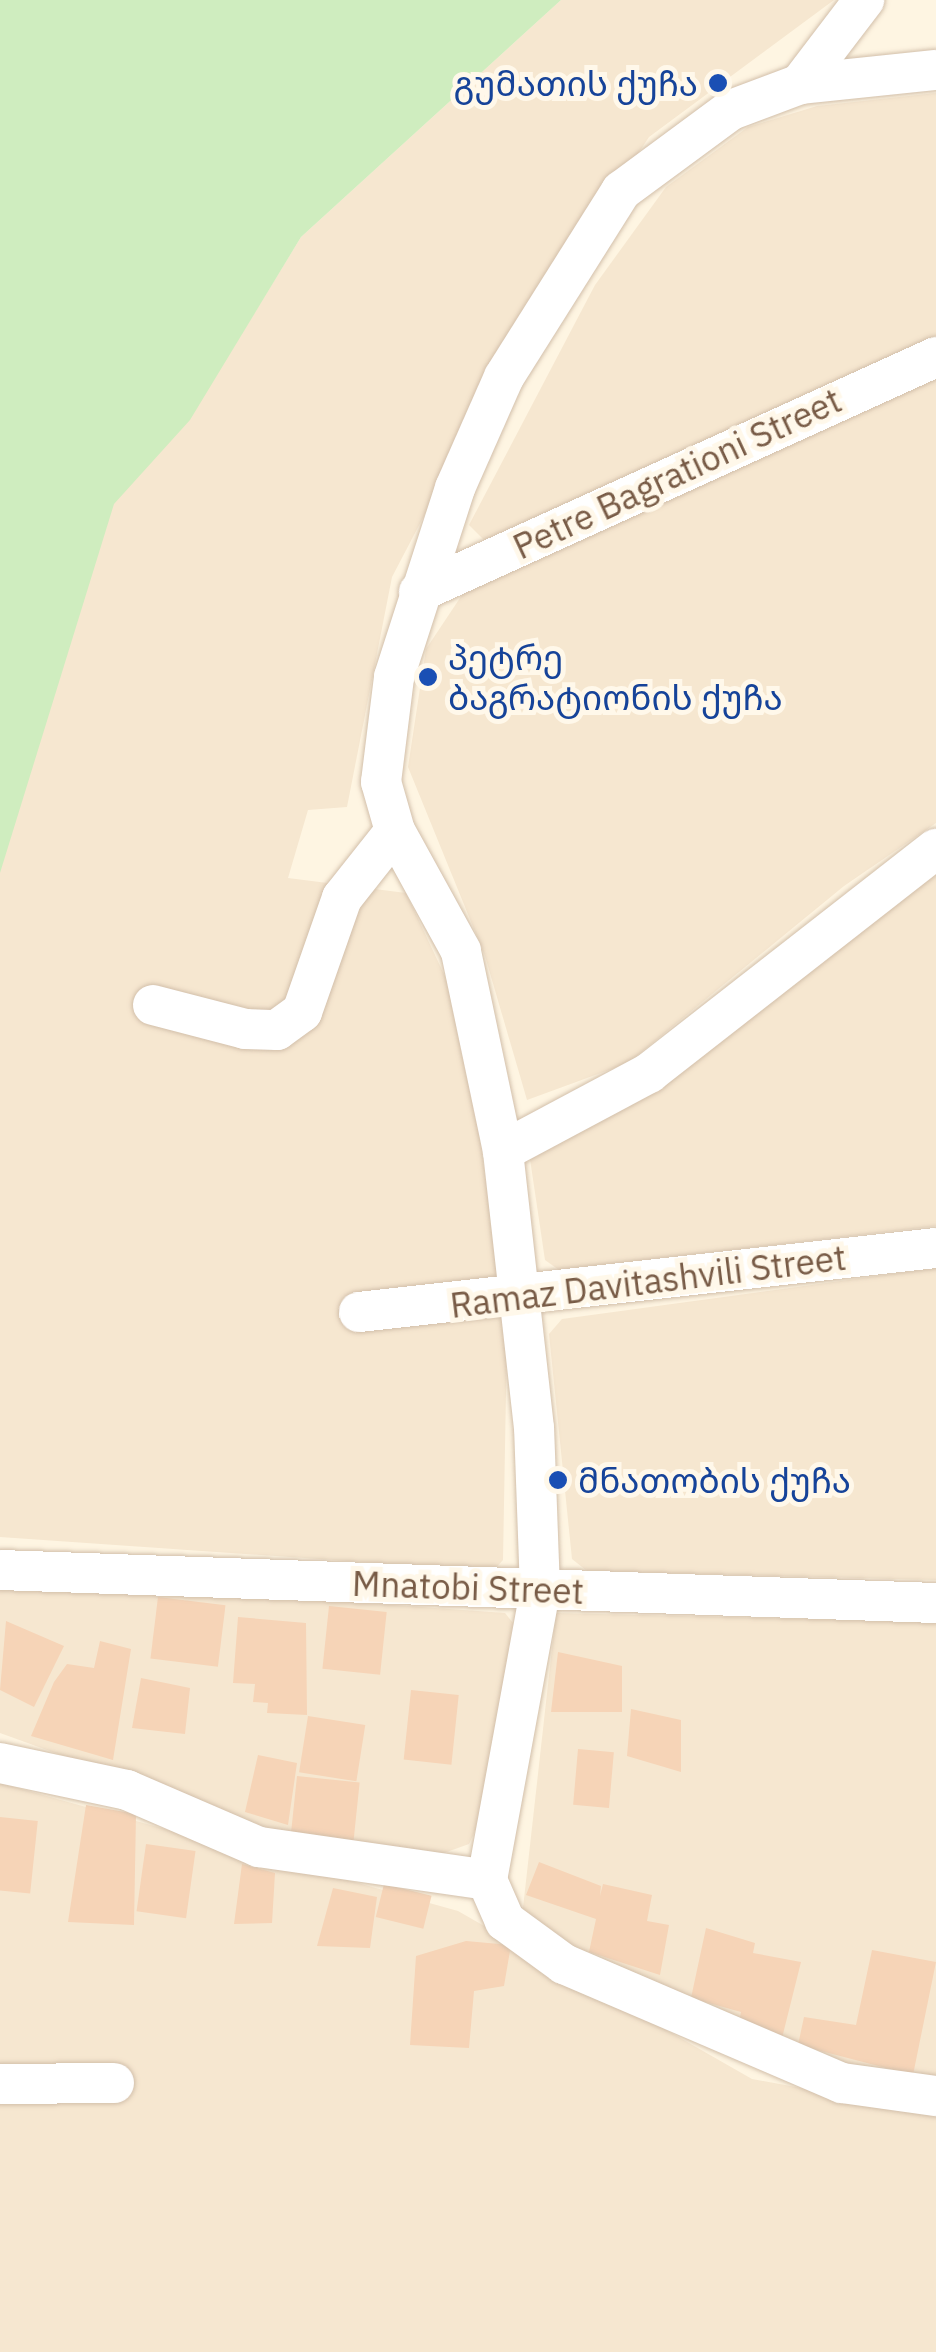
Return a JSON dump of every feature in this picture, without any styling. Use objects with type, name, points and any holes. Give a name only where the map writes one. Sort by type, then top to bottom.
[{"type":"street","points":[[800,84],[864,0]]},
{"type":"street","points":[[936,70],[800,84],[695,130],[621,191],[504,377],[419,592],[394,677],[381,782],[395,831],[461,951],[503,1151],[524,1299],[540,1590],[488,1880],[505,1921],[564,1964],[842,2083],[936,2096]]},
{"type":"street","name":"Petre Bagrationi Street","points":[[419,592],[936,357]]},
{"type":"street","points":[[152,1005],[245,1029],[277,1030],[302,1012],[342,898],[395,831]]},
{"type":"street","points":[[503,1151],[648,1072],[936,848]]},
{"type":"street","name":"Ramaz Davitashvili Street","points":[[359,1312],[524,1299],[936,1248]]},
{"type":"street","name":"Mnatobi Street","points":[[0,1570],[936,1602]]},
{"type":"street","points":[[0,1764],[126,1790],[259,1847],[488,1880]]},
{"type":"street","points":[[0,2084],[114,2084]]},
{"type":"shaded area","points":[[561,0],[834,0],[649,137],[519,334],[392,577],[347,807],[308,810],[288,878],[406,893],[463,1015],[507,1336],[503,1560],[493,1571],[0,1537],[0,503],[189,420],[301,237]]},
{"type":"shaded area","points":[[936,93],[936,339],[489,545],[469,525],[595,285],[666,187],[748,127],[817,106]]},
{"type":"shaded area","points":[[936,371],[936,823],[844,886],[628,1063],[527,1100],[485,956],[408,767],[426,649],[468,586]]},
{"type":"shaded area","points":[[936,872],[936,1226],[559,1270],[545,1260],[530,1159]]},
{"type":"shaded area","points":[[936,1268],[936,1580],[587,1571],[572,1559],[549,1334],[562,1319]]},
{"type":"shaded area","points":[[0,1577],[505,1613],[513,1623],[484,1812],[469,1844],[430,1858],[291,1838],[0,1733]]},
{"type":"shaded area","points":[[556,1613],[936,1622],[936,2084],[773,2046],[614,1980],[522,1917]]},
{"type":"shaded area","points":[[0,1783],[458,1911],[752,2079],[936,2113],[936,2352],[0,2352]]},
{"type":"green space","points":[[0,0],[561,0],[301,237],[190,420],[114,504],[0,873]]},
{"type":"building","points":[[158,1597],[225,1605],[218,1667],[150,1659]]},
{"type":"building","points":[[329,1606],[387,1612],[380,1675],[322,1669]]},
{"type":"building","points":[[238,1617],[306,1623],[307,1715],[267,1713],[268,1703],[253,1702],[255,1684],[233,1683]]},
{"type":"building","points":[[6,1621],[64,1646],[34,1707],[0,1690]]},
{"type":"building","points":[[100,1641],[131,1649],[113,1760],[31,1736],[54,1682],[67,1664],[94,1668]]},
{"type":"building","points":[[558,1652],[622,1666],[622,1712],[551,1712]]},
{"type":"building","points":[[141,1678],[190,1688],[185,1734],[132,1728]]},
{"type":"building","points":[[411,1690],[459,1695],[451,1765],[404,1760]]},
{"type":"building","points":[[631,1709],[681,1720],[681,1772],[627,1756]]},
{"type":"building","points":[[308,1716],[365,1725],[356,1781],[299,1772]]},
{"type":"building","points":[[578,1749],[614,1752],[609,1808],[573,1805]]},
{"type":"building","points":[[258,1755],[297,1763],[288,1825],[245,1812]]},
{"type":"building","points":[[297,1776],[360,1783],[353,1841],[291,1835]]},
{"type":"building","points":[[86,1805],[136,1814],[134,1925],[68,1922]]},
{"type":"building","points":[[0,1817],[38,1821],[30,1894],[0,1890]]},
{"type":"building","points":[[146,1844],[196,1851],[186,1918],[137,1911]]},
{"type":"building","points":[[539,1862],[601,1886],[600,1896],[603,1884],[652,1895],[647,1921],[669,1925],[660,1975],[589,1952],[596,1919],[526,1895]]},
{"type":"building","points":[[242,1864],[275,1873],[272,1923],[234,1924]]},
{"type":"building","points":[[384,1884],[432,1896],[423,1929],[376,1917]]},
{"type":"building","points":[[333,1888],[377,1897],[370,1948],[317,1946]]},
{"type":"building","points":[[706,1928],[755,1943],[753,1953],[801,1962],[782,2038],[739,2023],[741,2012],[691,1998]]},
{"type":"building","points":[[466,1941],[511,1945],[504,1986],[474,1991],[469,2048],[410,2045],[416,1956]]},
{"type":"building","points":[[872,1950],[936,1962],[913,2075],[798,2045],[804,2017],[856,2025]]},
{"type":"place","name":"გუმათის ქუჩა","points":[[718,83]]},
{"type":"place","name":"პეტრე ბაგრატიონის ქუჩა","points":[[428,677]]},
{"type":"place","name":"მნათობის ქუჩა","points":[[558,1480]]}]
